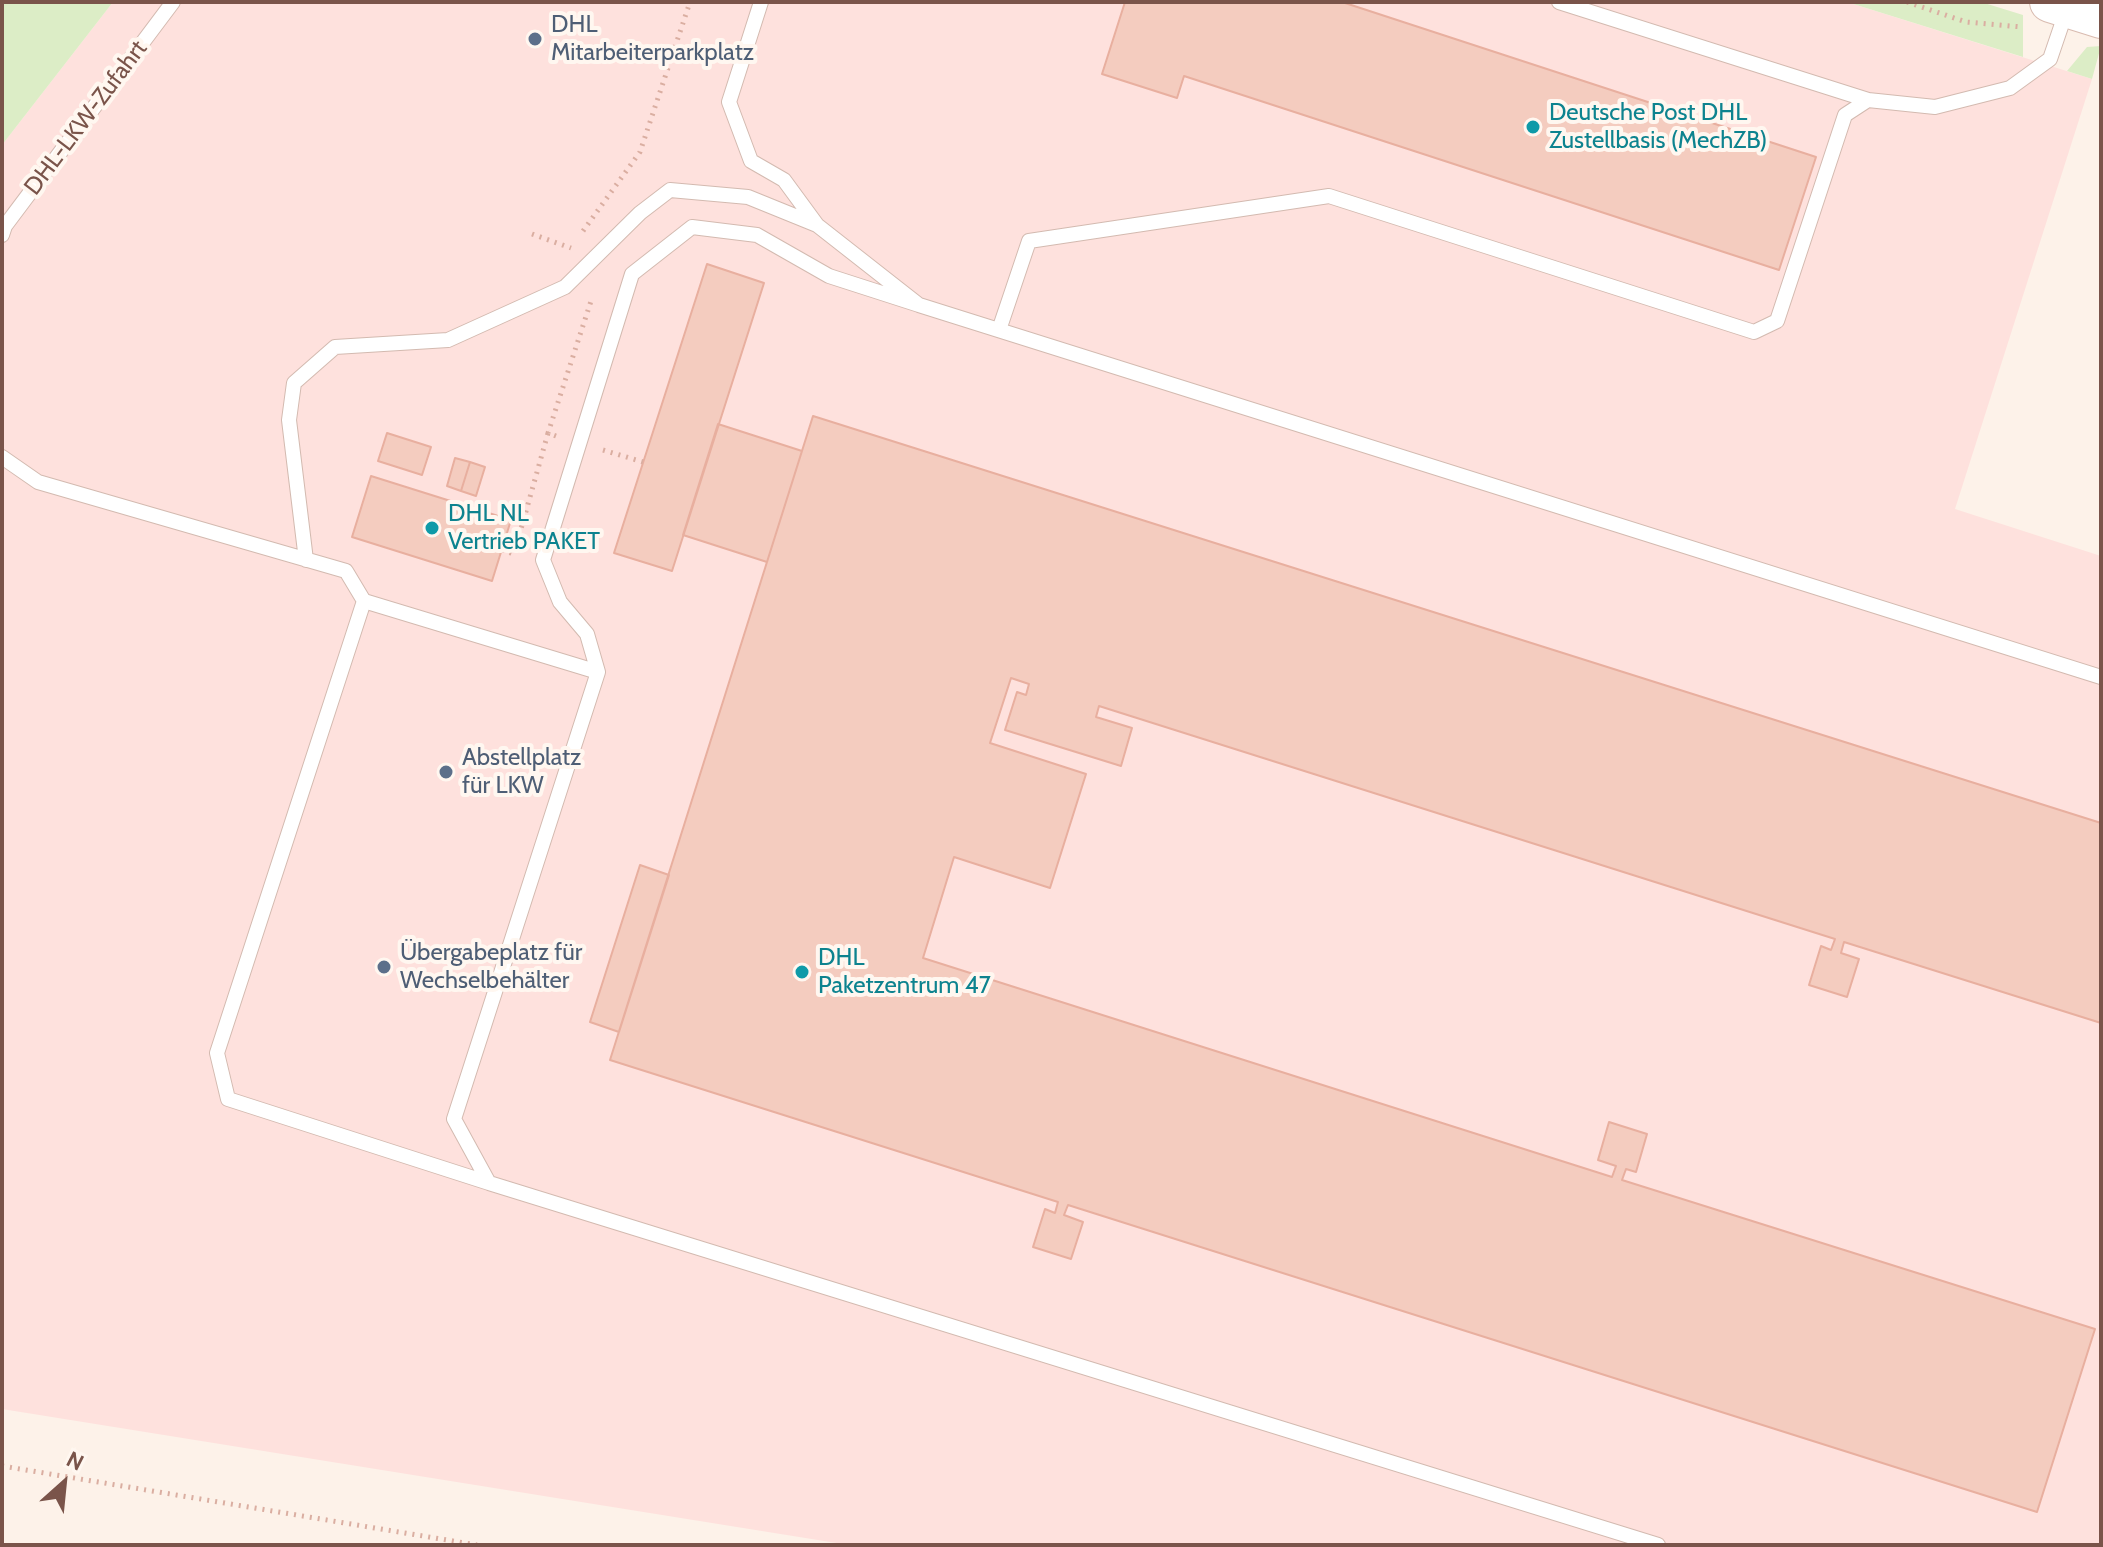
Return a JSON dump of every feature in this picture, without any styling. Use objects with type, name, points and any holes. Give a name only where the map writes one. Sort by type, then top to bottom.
[{"type":"lane","name":"DHL-LKW-Zufahrt","points":[[2,235],[5,226],[173,2]]},
{"type":"lane","points":[[761,2],[729,102],[751,161],[784,180],[817,225],[919,305]]},
{"type":"lane","points":[[1559,2],[1868,100],[1935,107],[2010,88],[2050,59],[2069,15]]},
{"type":"lane","points":[[999,330],[1029,241],[1329,196],[1754,332],[1777,321],[1845,115],[1868,100]]},
{"type":"lane","points":[[306,560],[289,420],[294,383],[335,347],[448,340],[565,287],[640,213],[670,190],[748,197],[817,225]]},
{"type":"lane","points":[[489,1183],[454,1119],[598,672],[587,634],[560,602],[543,560],[632,274],[692,227],[757,235],[829,276],[2101,677]]},
{"type":"lane","points":[[2,457],[38,482],[346,571],[364,601],[598,672]]},
{"type":"lane","points":[[364,601],[217,1053],[228,1099],[489,1183],[1658,1545]]},
{"type":"path","points":[[1907,2],[1966,22],[2069,15]]},
{"type":"path","points":[[532,234],[571,248]]},
{"type":"path","points":[[502,550],[514,554],[548,433]]},
{"type":"path","points":[[2,1466],[477,1545]]},
{"type":"shaded area","name":"DHL Paketzentrum 47","points":[[113,2],[1847,2],[2092,79],[1955,509],[2101,556],[2101,1545],[849,1545],[2,1409],[2,145]]},
{"type":"green space","points":[[2,2],[113,2],[2,145]]},
{"type":"green space","points":[[1847,2],[1981,2],[2023,15],[2023,57]]},
{"type":"green space","points":[[2101,46],[2092,79],[2067,71],[2087,47]]},
{"type":"building","name":"Deutsche Post DHL Zustellbasis (MechZB)","points":[[1125,2],[1342,2],[1816,157],[1779,270],[1184,76],[1177,98],[1102,74]]},
{"type":"building","points":[[707,264],[764,283],[672,571],[614,553]]},
{"type":"building","name":"DHL Paketzentrum 47","points":[[813,416],[2101,823],[2101,1023],[1844,942],[1841,953],[1859,959],[1847,997],[1809,985],[1821,946],[1831,950],[1835,939],[1099,706],[1096,717],[1132,728],[1121,766],[1005,730],[1017,692],[1026,695],[1029,684],[1011,678],[990,743],[1086,774],[1050,888],[954,857],[923,958],[1612,1177],[1616,1166],[1598,1160],[1609,1122],[1647,1134],[1636,1172],[1626,1169],[1622,1180],[2095,1329],[2037,1512],[1068,1205],[1064,1215],[1083,1222],[1071,1259],[1033,1247],[1045,1209],[1055,1213],[1058,1202],[610,1060]]},
{"type":"building","points":[[718,424],[802,451],[767,562],[683,535]]},
{"type":"building","points":[[387,433],[431,447],[422,475],[378,461]]},
{"type":"building","points":[[455,458],[470,462],[461,491],[447,486]]},
{"type":"building","points":[[470,462],[485,467],[476,496],[461,491]]},
{"type":"building","name":"DHL NL Vertrieb PAKET","points":[[371,476],[511,520],[492,581],[352,537]]},
{"type":"building","points":[[640,865],[669,875],[619,1032],[590,1022]]},
{"type":"place","name":"DHL Mitarbeiterparkplatz","points":[[535,39]]},
{"type":"place","name":"Deutsche Post DHL Zustellbasis (MechZB)","points":[[1533,127]]},
{"type":"place","name":"DHL NL Vertrieb PAKET","points":[[432,528]]},
{"type":"place","name":"Abstellplatz für LKW","points":[[446,772]]},
{"type":"place","name":"Übergabeplatz für Wechselbehälter","points":[[384,967]]},
{"type":"place","name":"DHL Paketzentrum 47","points":[[802,972]]}]
